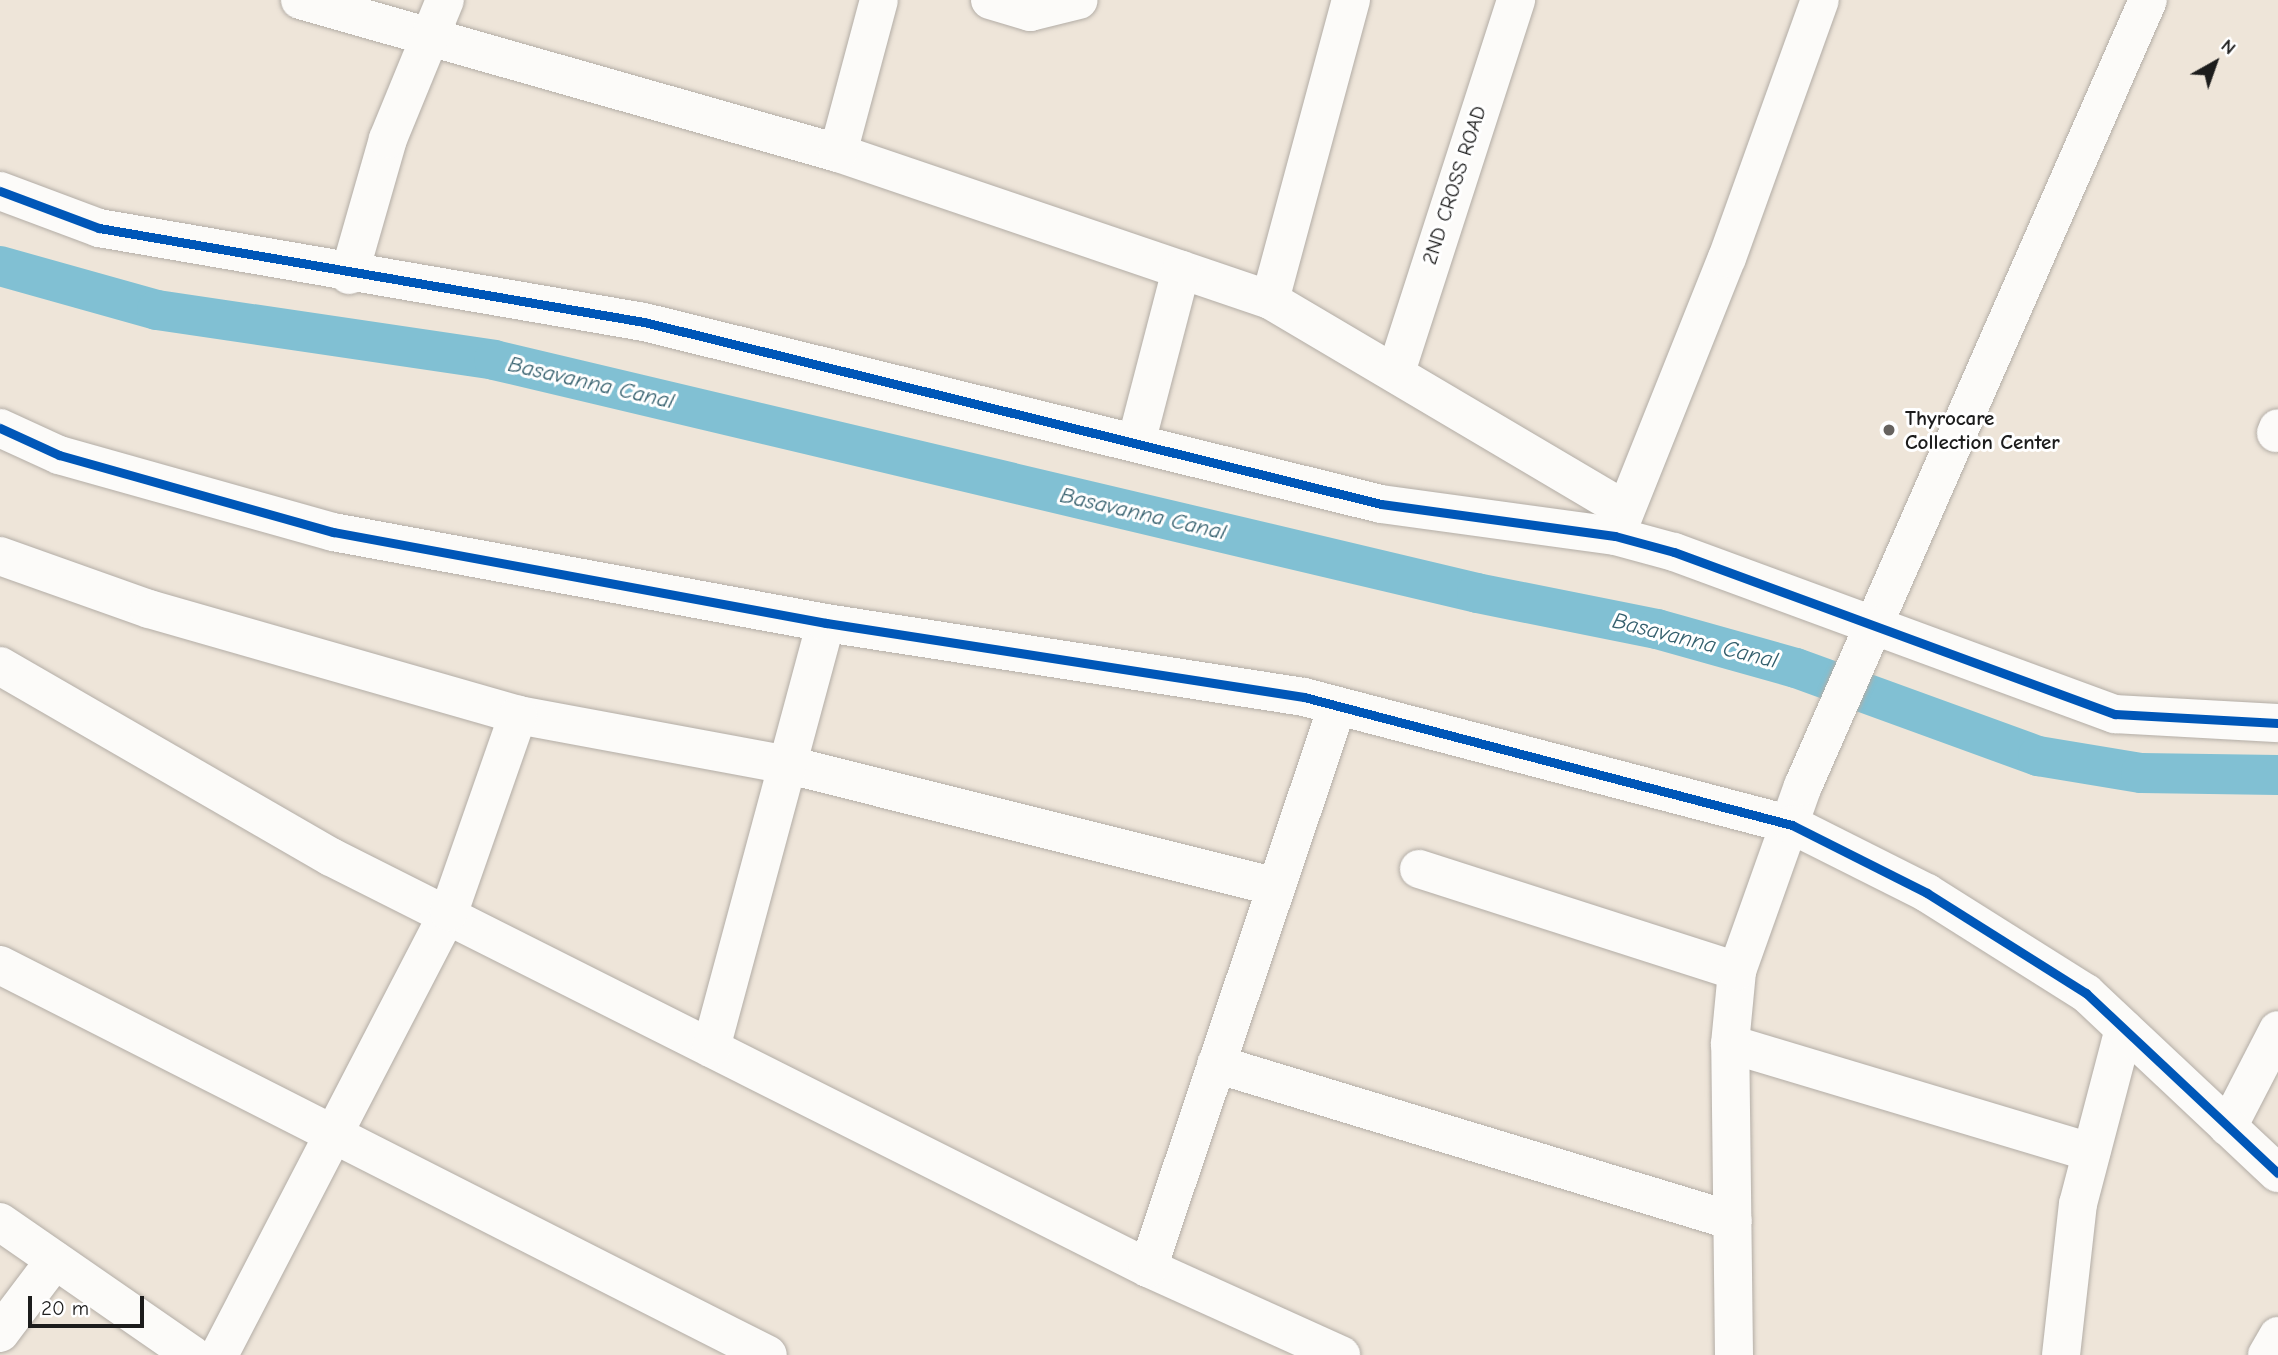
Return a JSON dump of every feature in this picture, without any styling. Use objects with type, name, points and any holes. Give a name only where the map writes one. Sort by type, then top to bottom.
[{"type":"street","points":[[300,0],[838,153],[1270,300],[1396,372],[1620,524],[1874,624],[2115,714],[2278,723]]},
{"type":"street","points":[[349,275],[388,139],[427,38],[445,0]]},
{"type":"street","points":[[838,153],[879,0]]},
{"type":"street","points":[[990,0],[1030,12],[1079,0]]},
{"type":"street","points":[[1270,300],[1351,0]]},
{"type":"street","name":"2ND CROSS ROAD","points":[[1396,372],[1516,0]]},
{"type":"street","points":[[1620,524],[1727,258],[1820,0]]},
{"type":"street","points":[[1734,1355],[1730,1044],[1737,971],[1792,825],[1802,786],[2148,0]]},
{"type":"street","points":[[0,191],[99,228],[349,275],[644,322],[1381,504],[1620,524]]},
{"type":"street","points":[[1136,443],[1181,270]]},
{"type":"street","points":[[0,428],[59,455],[333,532],[826,623],[1337,707],[1792,825],[2009,942],[2086,993],[2278,1173]]},
{"type":"street","points":[[0,556],[149,609],[518,715],[789,765],[1276,887]]},
{"type":"street","points":[[712,1048],[826,623]]},
{"type":"street","points":[[0,666],[331,857],[449,912],[1148,1268],[1341,1355]]},
{"type":"street","points":[[1148,1268],[1337,707]]},
{"type":"street","points":[[219,1355],[330,1135],[449,912],[518,715]]},
{"type":"street","points":[[1419,869],[1737,971]]},
{"type":"street","points":[[0,965],[330,1135],[768,1355]]},
{"type":"street","points":[[2061,1355],[2091,1152],[2124,1028]]},
{"type":"street","points":[[2228,1127],[2278,1030]]},
{"type":"street","points":[[1730,1044],[2091,1152]]},
{"type":"street","points":[[1216,1064],[1733,1221]]},
{"type":"street","points":[[0,1222],[192,1355]]},
{"type":"street","points":[[0,1333],[55,1260]]},
{"type":"street","points":[[2267,1355],[2278,1336]]},
{"type":"waterway","name":"Basavanna Canal","points":[[0,266],[157,310],[494,360],[1477,593],[1657,629],[1796,668],[2038,756],[2141,773],[2278,775]]},
{"type":"cycle path","points":[[0,191],[99,228],[644,322],[1381,504],[1615,536],[1674,552],[2115,714],[2278,723]]},
{"type":"cycle path","points":[[0,428],[59,455],[333,532],[826,623],[1304,697],[1792,825],[1927,893],[2086,993],[2278,1173]]},
{"type":"place","name":"Thyrocare Collection Center","points":[[1889,430]]}]
